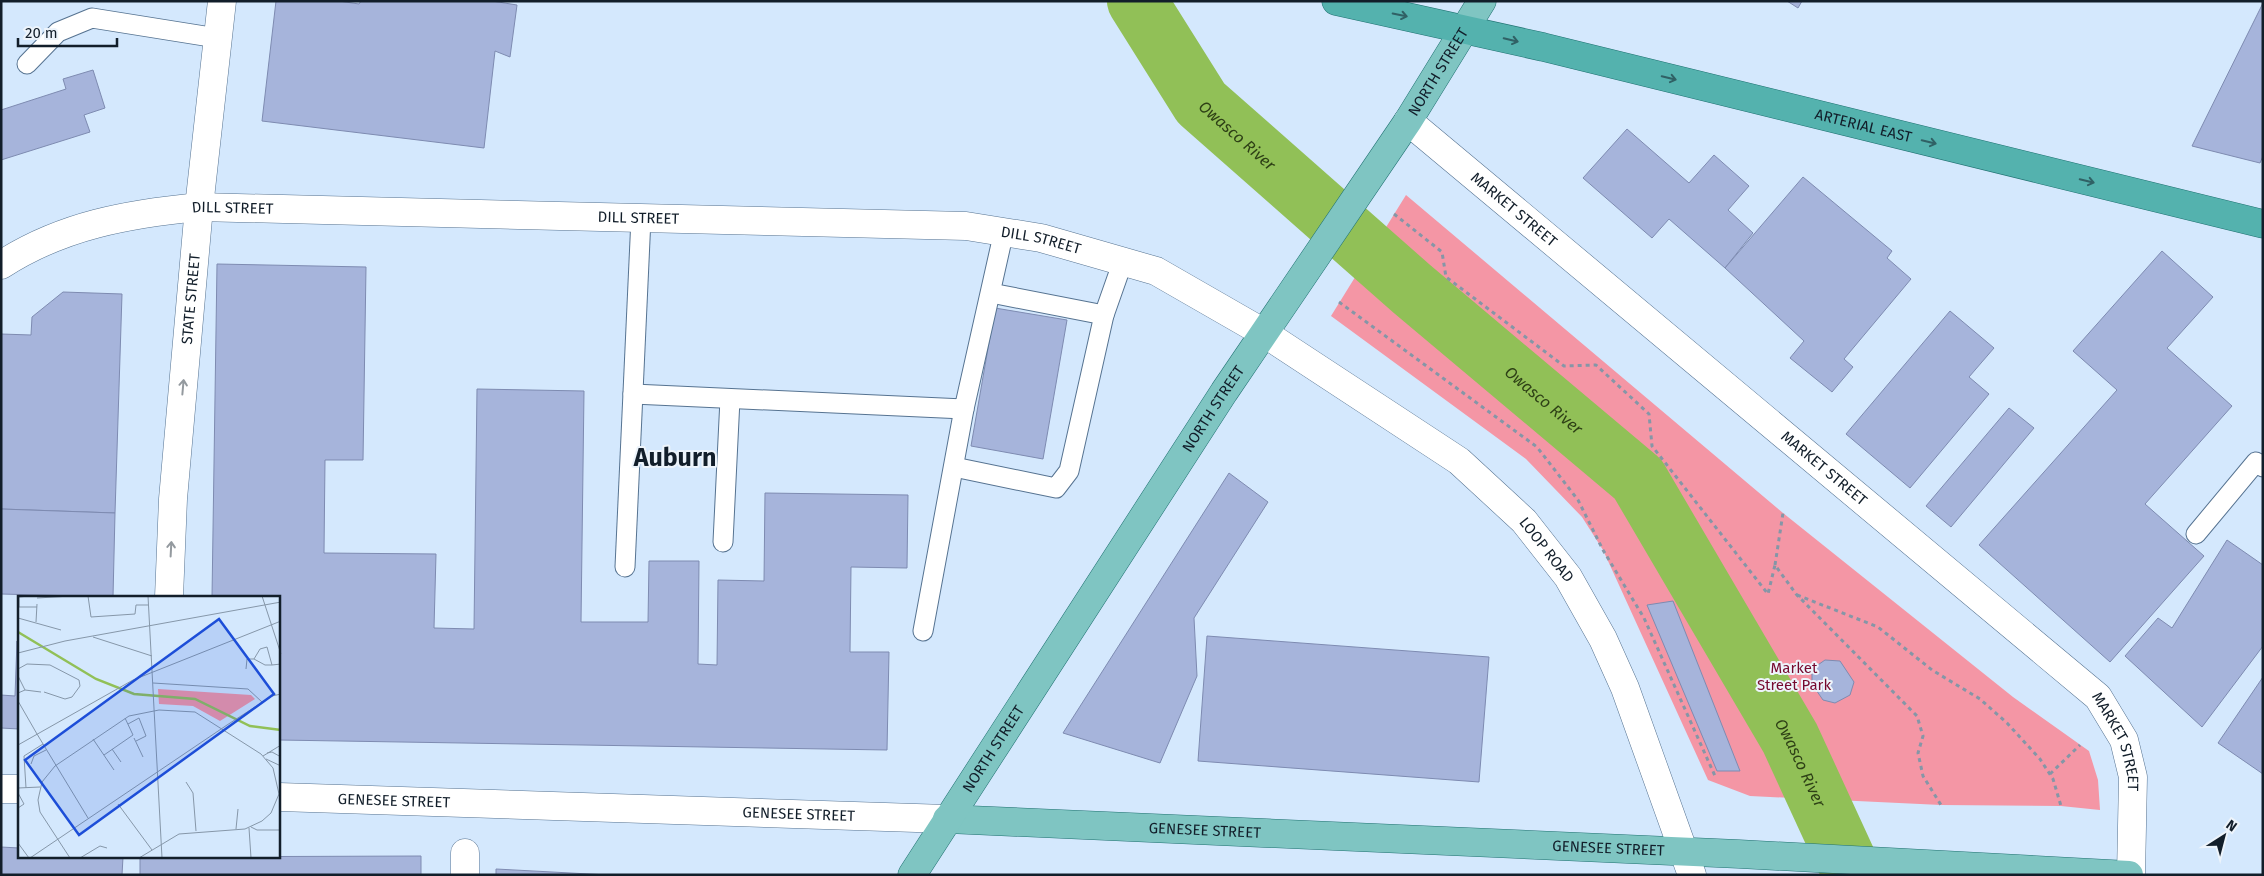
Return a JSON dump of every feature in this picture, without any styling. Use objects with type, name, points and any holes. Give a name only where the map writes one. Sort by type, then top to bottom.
[{"type":"highway","name":"ARTERIAL EAST","points":[[1336,1],[1464,29],[2263,224]]},
{"type":"main road","name":"NORTH STREET","points":[[912,875],[947,818],[1264,333],[1408,121],[1482,1]]},
{"type":"main road","name":"GENESEE STREET","points":[[947,818],[1688,863],[1764,856],[2130,875]]},
{"type":"street","name":"STATE STREET","points":[[169,596],[173,499],[200,207],[222,1]]},
{"type":"street","name":"MARKET STREET","points":[[1408,121],[2098,697],[2124,740],[2133,777],[2130,875]]},
{"type":"street","name":"DILL STREET","points":[[1,265],[40,243],[109,219],[200,207],[876,222],[966,226],[1041,238],[1156,270],[1264,333]]},
{"type":"street","name":"LOOP ROAD","points":[[1264,333],[1459,461],[1524,521],[1568,577],[1604,639],[1625,688],[1688,863]]},
{"type":"street","points":[[1,789],[18,790]]},
{"type":"street","name":"GENESEE STREET","points":[[280,797],[947,818]]},
{"type":"lane","points":[[27,64],[58,32],[92,18],[218,38]]},
{"type":"lane","points":[[625,567],[641,218]]},
{"type":"lane","points":[[923,631],[964,409],[1004,232]]},
{"type":"lane","points":[[954,467],[1056,488],[1069,471],[1104,315],[1123,261]]},
{"type":"lane","points":[[991,293],[1104,315]]},
{"type":"lane","points":[[633,394],[964,409]]},
{"type":"lane","points":[[723,542],[730,399]]},
{"type":"lane","points":[[2196,534],[2256,462],[2263,467]]},
{"type":"path","points":[[1394,214],[1442,252],[1446,276],[1564,366],[1596,365],[1649,414],[1652,446],[1768,594],[1775,566],[1783,513]]},
{"type":"path","points":[[1775,566],[1796,594],[1917,716],[1923,736],[1918,753],[1923,776],[1941,805]]},
{"type":"path","points":[[1796,594],[1878,627],[1932,670],[1980,699],[2007,723],[2050,774],[2061,806]]},
{"type":"path","points":[[2050,774],[2080,745]]},
{"type":"green space","name":"Market Street Park","points":[[1406,195],[1783,513],[2013,697],[2089,751],[2098,780],[2100,810],[2061,806],[1941,805],[1750,796],[1708,780],[1603,550],[1582,517],[1526,459],[1331,316]]},
{"type":"building","points":[[276,1],[339,1],[359,4],[361,1],[492,1],[517,5],[510,57],[495,51],[484,148],[262,121]]},
{"type":"building","points":[[1787,1],[1802,1],[1798,8]]},
{"type":"building","points":[[2263,3],[2263,156],[2260,163],[2192,146]]},
{"type":"building","points":[[93,70],[105,108],[84,115],[90,132],[1,160],[1,110],[66,89],[63,79]]},
{"type":"building","points":[[1627,129],[1689,183],[1714,155],[1749,186],[1728,210],[1753,233],[1725,268],[1669,219],[1652,238],[1583,178]]},
{"type":"building","points":[[1803,177],[1892,251],[1887,258],[1911,279],[1844,359],[1853,367],[1832,392],[1790,358],[1804,341],[1725,268]]},
{"type":"building","points":[[2162,251],[2213,297],[2167,348],[2232,406],[2145,504],[2204,556],[2110,662],[1979,545],[2117,390],[2073,351]]},
{"type":"building","points":[[217,264],[366,267],[363,460],[325,460],[324,553],[436,554],[434,628],[474,629],[477,389],[584,391],[581,622],[648,622],[649,561],[699,561],[698,664],[717,665],[718,580],[764,581],[765,493],[908,495],[907,568],[851,567],[850,652],[889,652],[887,750],[280,740],[280,596],[212,596]]},
{"type":"building","points":[[63,292],[122,294],[115,513],[1,509],[1,334],[31,335],[32,317]]},
{"type":"building","points":[[995,308],[1067,320],[1043,459],[971,446]]},
{"type":"building","points":[[1950,311],[1994,348],[1969,377],[1989,394],[1910,488],[1846,434]]},
{"type":"building","points":[[2009,408],[2034,428],[1951,527],[1926,506]]},
{"type":"building","points":[[1229,473],[1268,502],[1194,618],[1197,676],[1160,763],[1063,733]]},
{"type":"building","points":[[1,509],[115,513],[113,596],[1,594]]},
{"type":"building","points":[[2227,540],[2263,565],[2263,646],[2202,727],[2125,656],[2158,618],[2172,628]]},
{"type":"building","points":[[1673,601],[1740,771],[1717,771],[1647,605]]},
{"type":"building","points":[[1207,636],[1489,657],[1479,782],[1198,761]]},
{"type":"building","points":[[17,641],[18,729],[1,728],[1,695],[15,696]]},
{"type":"building","points":[[1825,660],[1840,661],[1854,682],[1850,695],[1835,703],[1823,700],[1812,684],[1812,669]]},
{"type":"building","points":[[2263,677],[2263,774],[2218,743]]},
{"type":"building","points":[[1,847],[18,848],[18,858],[123,858],[122,875],[1,875]]},
{"type":"building","points":[[421,856],[421,875],[140,875],[140,858]]},
{"type":"building","points":[[496,869],[608,875],[496,875]]},
{"type":"waterway","name":"Owasco River","points":[[1137,1],[1201,103],[1412,289],[1638,479],[1790,738],[1853,875]]},
{"type":"district","name":"Auburn","points":[[675,457]]}]
